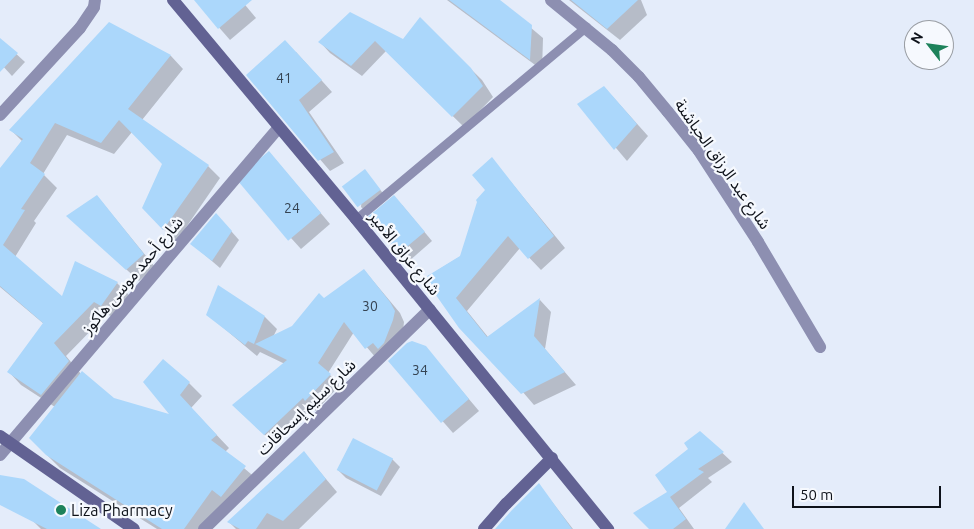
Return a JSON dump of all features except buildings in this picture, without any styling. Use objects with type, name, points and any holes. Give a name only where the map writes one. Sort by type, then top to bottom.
[{"type":"main road","name":"شارع عراق الأمير","points":[[173,0],[278,128],[356,219],[608,529]]},
{"type":"main road","points":[[0,436],[134,529]]},
{"type":"main road","points":[[484,529],[552,458]]},
{"type":"street","points":[[0,115],[80,28],[91,12],[95,0]]},
{"type":"street","name":"شارع عبد الرزاق الحباشنة","points":[[551,0],[586,27],[640,77],[699,151],[758,242],[820,347]]},
{"type":"street","name":"شارع أحمد موسى هاكوز","points":[[0,455],[278,128]]},
{"type":"street","name":"شارع سليم إسحاقات","points":[[204,529],[430,309]]},
{"type":"lane","points":[[356,219],[586,27]]},
{"type":"place","name":"Liza Pharmacy","points":[[61,510]]}]
